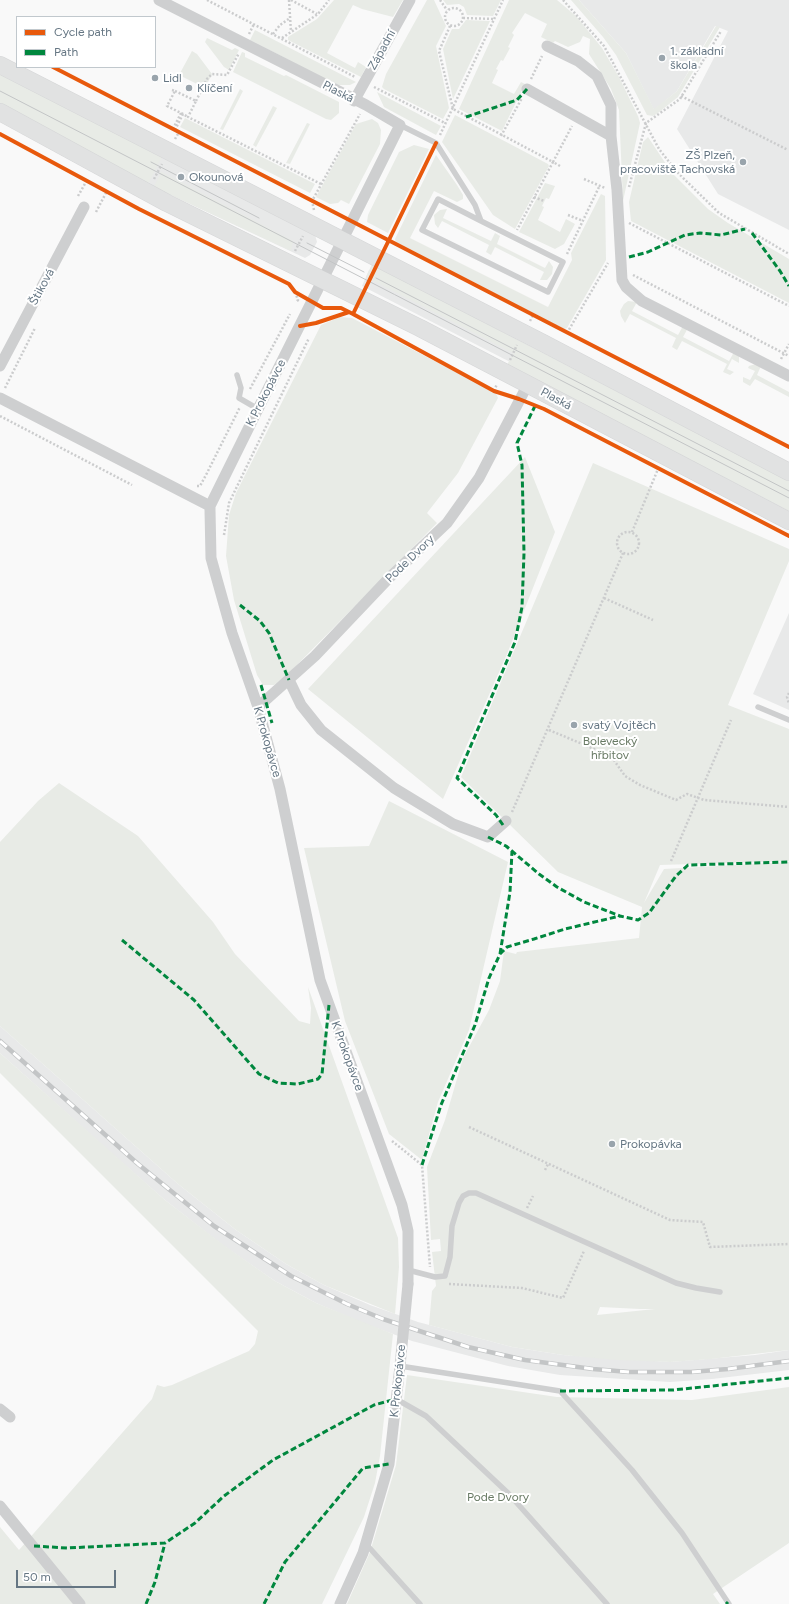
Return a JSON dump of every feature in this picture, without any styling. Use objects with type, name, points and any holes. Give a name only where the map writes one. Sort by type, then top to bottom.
[{"type":"main road","points":[[0,65],[342,242],[543,343],[789,472]]},
{"type":"main road","name":"Plaská","points":[[0,112],[167,202],[528,384],[789,521]]},
{"type":"street","name":"Plaská","points":[[159,0],[400,126]]},
{"type":"street","name":"Západní","points":[[354,101],[410,0]]},
{"type":"street","points":[[546,46],[578,61],[597,76],[611,105],[611,136],[624,224],[622,280],[630,292],[642,301],[789,376]]},
{"type":"street","points":[[527,88],[611,136]]},
{"type":"street","points":[[322,279],[400,126]]},
{"type":"street","name":"Štiková","points":[[0,366],[80,205]]},
{"type":"street","name":"K Prokopávce","points":[[322,279],[210,506],[211,558],[232,633],[258,708],[280,789],[320,980],[402,1205],[408,1231],[408,1284],[404,1367],[396,1399],[389,1464],[365,1544],[340,1604]]},
{"type":"street","name":"Pode Dvory","points":[[258,708],[289,680],[446,523],[479,478],[528,384]]},
{"type":"street","points":[[0,398],[210,506]]},
{"type":"street","points":[[289,680],[301,705],[321,730],[394,788],[452,824],[488,837],[506,822]]},
{"type":"street","points":[[0,1409],[10,1417]]},
{"type":"street","points":[[0,1506],[80,1604]]},
{"type":"lane","points":[[400,126],[436,143],[475,205],[481,221]]},
{"type":"lane","points":[[438,199],[481,221],[563,262],[548,292],[422,230],[438,199]]},
{"type":"lane","points":[[237,375],[242,388],[239,398],[258,409]]},
{"type":"lane","points":[[758,707],[789,720]]},
{"type":"lane","points":[[408,1270],[443,1278],[447,1274],[452,1226],[463,1196],[469,1193],[476,1193],[676,1282],[696,1288],[720,1292]]},
{"type":"lane","points":[[404,1367],[560,1391],[632,1470],[682,1533],[729,1604]]},
{"type":"lane","points":[[396,1399],[426,1416],[508,1493],[607,1604]]},
{"type":"lane","points":[[365,1544],[420,1604]]},
{"type":"path","points":[[207,0],[445,123]]},
{"type":"path","points":[[291,32],[290,0],[318,14]]},
{"type":"path","points":[[282,38],[318,14],[329,0]]},
{"type":"path","points":[[440,0],[448,10]]},
{"type":"path","points":[[436,143],[504,0]]},
{"type":"path","points":[[563,0],[604,46],[659,149],[672,166],[704,200],[734,223],[789,254]]},
{"type":"path","points":[[454,7],[458,8],[463,14],[463,18],[457,26],[450,26],[444,17],[448,10],[454,7]]},
{"type":"path","points":[[274,34],[280,25],[290,18]]},
{"type":"path","points":[[463,18],[495,19]]},
{"type":"path","points":[[450,26],[439,51],[453,109],[560,166]]},
{"type":"path","points":[[628,192],[646,123],[681,96],[721,31]]},
{"type":"path","points":[[502,136],[527,88],[546,46]]},
{"type":"path","points":[[188,116],[207,79],[212,74],[227,75],[240,51]]},
{"type":"path","points":[[196,101],[173,90],[167,106],[321,184]]},
{"type":"path","points":[[681,96],[788,150]]},
{"type":"path","points":[[174,130],[182,114]]},
{"type":"path","points":[[312,201],[360,114]]},
{"type":"path","points":[[513,237],[577,117]]},
{"type":"path","points":[[166,126],[186,136]]},
{"type":"path","points":[[153,182],[163,162]]},
{"type":"path","points":[[80,176],[89,181],[80,205]]},
{"type":"path","points":[[563,262],[600,187],[584,179]]},
{"type":"path","points":[[101,188],[114,194]]},
{"type":"path","points":[[97,210],[107,191]]},
{"type":"path","points":[[534,196],[544,201]]},
{"type":"path","points":[[305,197],[319,204]]},
{"type":"path","points":[[568,215],[583,221]]},
{"type":"path","points":[[624,224],[789,306]]},
{"type":"path","points":[[294,253],[304,234]]},
{"type":"path","points":[[567,333],[611,258]]},
{"type":"path","points":[[631,269],[632,274],[789,356]]},
{"type":"path","points":[[293,290],[312,301]]},
{"type":"path","points":[[293,290],[298,300],[295,305]]},
{"type":"path","points":[[194,487],[200,486],[243,401],[292,311]]},
{"type":"path","points":[[526,312],[540,319]]},
{"type":"path","points":[[560,329],[574,336]]},
{"type":"path","points":[[224,539],[229,503],[309,337]]},
{"type":"path","points":[[507,365],[519,341]]},
{"type":"path","points":[[776,369],[789,344]]},
{"type":"path","points":[[0,386],[12,392]]},
{"type":"path","points":[[487,387],[519,399]]},
{"type":"path","points":[[0,416],[132,485]]},
{"type":"path","points":[[652,465],[666,472]]},
{"type":"path","points":[[632,532],[659,469]]},
{"type":"path","points":[[624,532],[632,532],[638,537],[639,545],[634,552],[627,554],[623,553],[618,548],[617,540],[624,532]]},
{"type":"path","points":[[506,822],[516,806],[623,553]]},
{"type":"path","points":[[604,598],[653,620]]},
{"type":"path","points":[[789,693],[787,697],[789,704]]},
{"type":"path","points":[[671,861],[731,720]]},
{"type":"path","points":[[548,730],[612,756],[626,776],[640,785],[676,800],[687,794],[704,800],[789,807]]},
{"type":"path","points":[[469,1128],[670,1220],[703,1222],[710,1247],[789,1244]]},
{"type":"path","points":[[389,1139],[422,1165],[430,1267],[424,1274]]},
{"type":"path","points":[[545,1170],[548,1164]]},
{"type":"path","points":[[525,1214],[533,1196]]},
{"type":"path","points":[[449,1284],[522,1288],[563,1298],[584,1251]]},
{"type":"shaded area","points":[[579,0],[789,0],[789,230],[718,194],[677,129],[728,31],[715,26],[677,91],[654,110],[626,53]]},
{"type":"shaded area","points":[[0,75],[315,235],[317,242],[310,255],[305,258],[154,187],[131,167]]},
{"type":"shaded area","points":[[369,270],[789,505],[362,286]]},
{"type":"shaded area","points":[[789,613],[789,710],[753,694]]},
{"type":"shaded area","points":[[0,1026],[178,1184],[236,1230],[286,1264],[324,1285],[370,1305],[418,1322],[512,1347],[563,1355],[670,1362],[755,1355],[789,1350],[789,1370],[712,1379],[670,1382],[560,1375],[508,1366],[412,1341],[363,1323],[316,1303],[275,1281],[224,1246],[165,1200],[110,1152],[0,1053]]},
{"type":"green space","points":[[334,0],[403,0],[393,17],[362,9],[353,5],[327,53],[355,68],[358,62],[366,67],[361,77],[288,40],[288,37],[317,19]]},
{"type":"green space","points":[[427,0],[434,0],[446,26],[436,46],[449,108],[443,119],[382,87],[386,74]]},
{"type":"green space","points":[[443,0],[501,0],[493,16],[467,15],[464,7],[459,4],[447,5]]},
{"type":"green space","points":[[509,0],[557,0],[576,16],[602,48],[619,77],[640,123],[623,201],[619,110],[611,89],[589,54],[590,39],[583,36],[580,42],[568,47],[555,41],[553,43],[541,37],[547,24],[525,13],[512,33],[514,35],[508,47],[510,48],[503,61],[501,60],[496,69],[498,70],[492,83],[514,94],[521,82],[525,84],[502,131],[459,109]]},
{"type":"green space","points":[[571,0],[579,0],[626,53],[654,109],[677,91],[716,26],[720,27],[678,97],[653,116],[647,115],[616,55],[603,37]]},
{"type":"green space","points":[[466,20],[490,21],[453,99],[443,49],[452,29],[459,29]]},
{"type":"green space","points":[[255,30],[356,82],[350,85],[337,85],[250,40]]},
{"type":"green space","points":[[207,38],[232,50],[235,48],[239,50],[229,70],[224,67],[205,42]]},
{"type":"green space","points":[[192,51],[197,54],[212,74],[205,88],[179,75]]},
{"type":"green space","points":[[242,52],[245,53],[245,57],[284,76],[286,75],[339,102],[339,113],[331,120],[326,119],[233,72]]},
{"type":"green space","points":[[0,73],[162,157],[148,184],[0,103]]},
{"type":"green space","points":[[240,89],[243,91],[223,130],[220,129]]},
{"type":"green space","points":[[377,92],[441,126],[436,135],[384,107]]},
{"type":"green space","points":[[273,106],[277,108],[256,147],[253,145]]},
{"type":"green space","points":[[455,115],[548,164],[549,166],[515,229],[493,215],[442,142]]},
{"type":"green space","points":[[185,118],[315,184],[310,193],[180,127]]},
{"type":"green space","points":[[372,119],[378,123],[381,130],[380,144],[349,204],[341,200],[338,203],[330,204],[316,197],[356,124]]},
{"type":"green space","points":[[307,123],[310,124],[290,164],[286,163]]},
{"type":"green space","points":[[648,137],[672,173],[708,209],[728,223],[789,259],[789,303],[631,221],[629,202],[643,142]]},
{"type":"green space","points":[[414,145],[429,149],[388,233],[367,222],[368,215],[399,152]]},
{"type":"green space","points":[[436,155],[457,185],[463,195],[463,199],[457,202],[434,191],[410,238],[548,307],[572,260],[571,253],[601,194],[605,196],[606,260],[567,328],[564,329],[396,242],[395,239]]},
{"type":"green space","points":[[161,172],[293,241],[291,251],[154,187]]},
{"type":"green space","points":[[545,183],[555,186],[549,199],[546,198],[542,206],[544,207],[538,220],[560,232],[566,219],[575,224],[564,244],[555,249],[519,232]]},
{"type":"green space","points":[[447,209],[443,218],[491,241],[495,233],[500,236],[497,244],[545,268],[549,261],[553,267],[552,274],[547,280],[540,280],[544,272],[495,247],[491,255],[486,252],[489,245],[442,221],[438,228],[435,224],[434,215],[440,210]]},
{"type":"green space","points":[[372,264],[789,481],[789,511],[507,365],[513,353],[366,277]]},
{"type":"green space","points":[[628,301],[637,302],[632,311],[678,335],[683,326],[688,328],[683,337],[729,361],[734,352],[739,356],[739,363],[732,359],[727,369],[734,372],[730,375],[723,372],[727,364],[682,341],[677,350],[672,347],[676,338],[630,314],[625,323],[620,311],[624,304]]},
{"type":"green space","points":[[340,317],[352,318],[496,393],[498,398],[458,473],[427,513],[437,523],[286,676],[274,685],[263,685],[257,675],[234,600],[226,556],[229,515],[236,493],[321,325]]},
{"type":"green space","points":[[756,364],[761,366],[757,375],[789,392],[789,397],[755,379],[750,386],[743,382],[743,377],[750,380],[755,371],[748,368],[749,366]]},
{"type":"green space","points":[[525,457],[555,532],[507,654],[443,799],[308,689]]},
{"type":"green space","name":"Bolevecký hřbitov","points":[[593,463],[789,549],[789,561],[728,705],[789,729],[789,861],[660,865],[644,903],[664,869],[789,862],[789,1350],[670,1362],[616,1360],[563,1355],[512,1347],[429,1325],[432,1291],[436,1286],[432,1252],[441,1251],[440,1239],[431,1240],[427,1167],[445,1120],[463,1058],[489,1010],[500,981],[504,951],[516,954],[517,952],[639,938],[642,907],[558,872],[461,777]],"holes":[[[600,1307],[655,1309],[597,1315]]]},
{"type":"green space","points":[[59,783],[138,836],[213,922],[235,954],[299,1021],[310,1024],[311,1008],[308,987],[398,1238],[399,1267],[395,1314],[324,1285],[286,1264],[236,1230],[178,1184],[0,1026],[0,842],[38,801]]},
{"type":"green space","points":[[389,801],[508,862],[469,1030],[438,1102],[422,1160],[389,1134],[345,1021],[304,848],[369,846]]},
{"type":"green space","points":[[0,1053],[165,1200],[225,1246],[275,1281],[316,1303],[393,1334],[380,1456],[375,1483],[364,1517],[322,1604],[0,1604],[0,1527],[19,1550],[152,1399],[157,1385],[164,1387],[172,1385],[249,1351],[255,1344],[258,1331],[0,1073]]},
{"type":"green space","name":"Pode Dvory","points":[[407,1375],[557,1397],[692,1400],[789,1387],[789,1543],[713,1594],[720,1604],[347,1604],[370,1552],[396,1465]]},
{"type":"tram line","points":[[0,91],[789,498]]},
{"type":"tram line","points":[[151,162],[259,218]]},
{"type":"tram line","points":[[307,243],[364,272]]},
{"type":"tram line","points":[[376,278],[789,491]]},
{"type":"railway","points":[[0,1041],[138,1164],[214,1226],[291,1276],[347,1304],[383,1319],[468,1347],[525,1360],[593,1369],[629,1372],[691,1372],[789,1361]]},
{"type":"marked path","points":[[466,117],[517,100],[527,89]]},
{"type":"marked path","points":[[629,257],[648,252],[685,235],[700,233],[721,235],[745,229]]},
{"type":"marked path","points":[[752,233],[780,271],[789,286]]},
{"type":"marked path","points":[[503,825],[496,815],[457,778],[515,642],[522,607],[524,553],[522,465],[517,443],[535,406]]},
{"type":"marked path","points":[[240,605],[260,621],[269,633],[289,680]]},
{"type":"marked path","points":[[261,685],[272,723]]},
{"type":"marked path","points":[[488,837],[506,846],[557,887],[584,902],[620,916],[638,920],[649,913],[676,876],[688,865],[789,862]]},
{"type":"marked path","points":[[500,954],[510,892],[512,851]]},
{"type":"marked path","points":[[422,1165],[441,1105],[475,1025],[489,978],[500,954],[507,947],[565,929],[620,916]]},
{"type":"marked path","points":[[122,940],[194,1000],[259,1074],[278,1083],[298,1084],[318,1079],[322,1074],[329,1005]]},
{"type":"marked path","points":[[560,1391],[673,1390],[789,1378]]},
{"type":"marked path","points":[[34,1546],[67,1548],[165,1543],[195,1523],[224,1496],[273,1460],[374,1405],[396,1399]]},
{"type":"marked path","points":[[264,1604],[285,1562],[363,1468],[389,1464]]},
{"type":"marked path","points":[[146,1604],[155,1582],[165,1543]]},
{"type":"cycle path","points":[[55,68],[789,447]]},
{"type":"cycle path","points":[[0,134],[139,209],[289,284],[295,292],[323,308],[341,308],[494,391],[544,409],[789,536]]},
{"type":"cycle path","points":[[353,314],[436,143]]},
{"type":"cycle path","points":[[300,326],[316,323],[349,312]]},
{"type":"place","name":"1. základní škola","points":[[662,58]]},
{"type":"place","name":"Lidl","points":[[155,78]]},
{"type":"place","name":"Klíčení","points":[[189,88]]},
{"type":"place","name":"ZŠ Plzeň, pracoviště Tachovská","points":[[743,162]]},
{"type":"place","name":"Okounová","points":[[181,177]]},
{"type":"place","name":"svatý Vojtěch","points":[[574,725]]},
{"type":"place","name":"Prokopávka","points":[[612,1144]]}]
